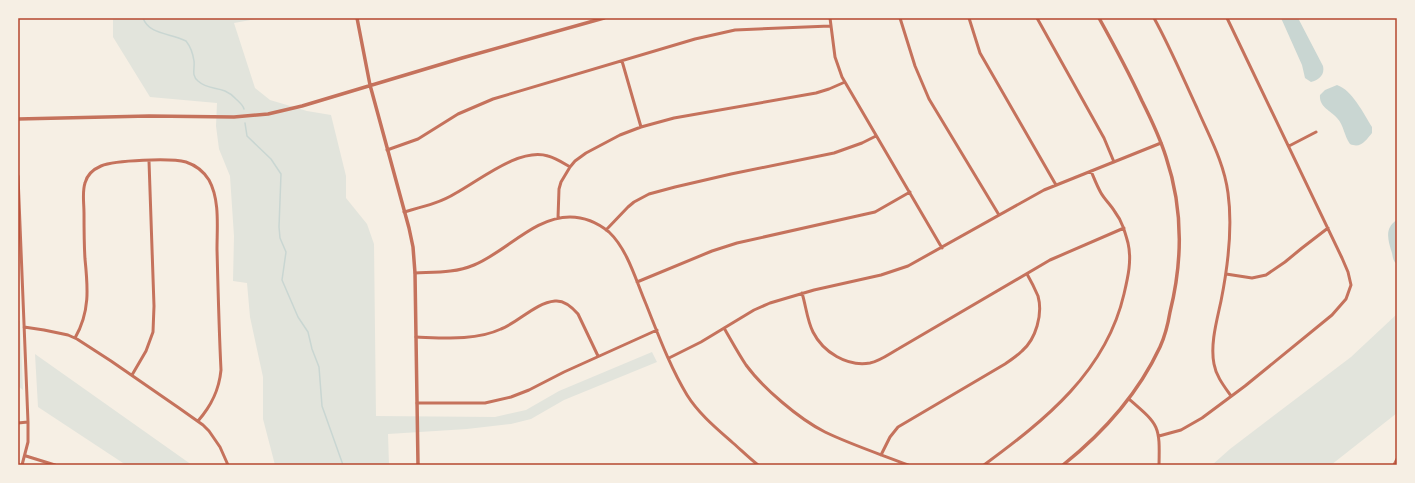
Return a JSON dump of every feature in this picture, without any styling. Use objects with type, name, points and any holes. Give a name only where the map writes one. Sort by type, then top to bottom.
[{"type":"street","points":[[357,18],[370,85],[413,248],[415,272],[418,465]]},
{"type":"street","points":[[18,119],[105,116],[234,117],[255,115],[302,106],[462,58],[604,18]]},
{"type":"street","points":[[830,18],[835,58],[845,82],[942,248]]},
{"type":"street","points":[[900,18],[915,66],[929,99],[999,215]]},
{"type":"street","points":[[969,18],[980,53],[1056,185]]},
{"type":"street","points":[[1037,18],[1104,138],[1114,162]]},
{"type":"street","points":[[1063,465],[1090,441],[1129,400],[1161,346],[1171,310],[1178,275],[1180,242],[1178,212],[1174,186],[1161,143],[1128,71],[1099,18]]},
{"type":"street","points":[[1154,18],[1214,144],[1225,175],[1230,216],[1229,250],[1214,340],[1213,356],[1217,373],[1231,396]]},
{"type":"street","points":[[1159,436],[1176,432],[1188,427],[1231,396],[1326,320],[1346,299],[1351,286],[1348,272],[1328,228],[1228,18]]},
{"type":"street","points":[[387,150],[418,139],[458,114],[484,102],[704,37],[727,32],[760,29],[830,26]]},
{"type":"street","points":[[622,61],[641,127]]},
{"type":"street","points":[[558,218],[559,189],[561,182],[570,167],[580,157],[628,131],[683,117],[816,93],[845,82]]},
{"type":"street","points":[[1289,146],[1316,132]]},
{"type":"street","points":[[606,230],[634,202],[653,193],[736,173],[834,153],[862,143],[876,136]]},
{"type":"street","points":[[669,358],[694,346],[761,306],[802,293],[881,275],[917,262],[1035,194],[1091,170],[1161,143]]},
{"type":"street","points":[[404,212],[441,201],[464,189],[496,168],[524,157],[541,154],[570,167]]},
{"type":"street","points":[[132,375],[146,351],[153,332],[154,306],[149,161]]},
{"type":"street","points":[[75,338],[83,323],[87,304],[84,222],[85,183],[88,176],[93,170],[100,166],[116,163],[179,161],[195,166],[207,178],[214,194],[221,370],[220,379],[214,398],[198,421]]},
{"type":"street","points":[[984,465],[1029,430],[1067,396],[1088,373],[1102,350],[1117,317],[1128,280],[1128,245],[1124,228],[1116,212],[1100,193],[1091,170]]},
{"type":"street","points":[[18,176],[28,422],[28,442],[26,456],[22,465]]},
{"type":"street","points":[[637,282],[733,244],[769,235],[859,217],[875,212],[910,192]]},
{"type":"street","points":[[415,272],[455,271],[476,265],[538,226],[558,218],[570,217],[595,223],[606,230],[624,253],[677,377],[687,395],[714,427],[758,465]]},
{"type":"street","points":[[802,293],[810,326],[822,345],[833,354],[847,361],[854,363],[870,363],[898,349],[1050,260],[1124,228]]},
{"type":"street","points":[[1226,274],[1252,278],[1266,275],[1286,262],[1306,244],[1328,228]]},
{"type":"street","points":[[881,455],[890,437],[898,427],[1005,364],[1018,355],[1028,345],[1037,326],[1039,304],[1038,297],[1027,274]]},
{"type":"street","points":[[416,338],[460,338],[488,334],[507,327],[547,302],[561,301],[574,309],[578,314],[598,356]]},
{"type":"street","points":[[24,327],[52,331],[75,338],[132,375],[198,421],[209,431],[224,455],[228,465]]},
{"type":"street","points":[[724,328],[749,368],[771,391],[809,423],[856,446],[908,465]]},
{"type":"street","points":[[417,402],[484,402],[502,400],[529,390],[598,356],[647,336],[657,330]]},
{"type":"street","points":[[1129,400],[1152,420],[1158,430],[1159,465]]},
{"type":"street","points":[[18,423],[28,422]]},
{"type":"street","points":[[26,456],[55,465]]},
{"type":"street","points":[[1394,465],[1397,459]]},
{"type":"shaded area","points":[[113,18],[262,18],[234,23],[255,88],[270,100],[307,111],[331,115],[346,176],[346,198],[367,224],[374,244],[376,416],[495,417],[526,410],[559,391],[652,352],[657,362],[564,400],[531,419],[511,424],[467,429],[388,434],[389,465],[275,465],[263,419],[263,377],[250,317],[247,283],[233,281],[234,236],[230,176],[219,149],[216,126],[217,103],[150,97],[113,37]]},
{"type":"shaded area","points":[[1281,18],[1298,18],[1323,66],[1321,77],[1317,80],[1311,82],[1305,78],[1302,65]]},
{"type":"shaded area","points":[[1337,85],[1353,97],[1372,127],[1372,133],[1360,145],[1350,144],[1339,121],[1321,103],[1320,95],[1325,90]]},
{"type":"shaded area","points":[[1397,220],[1397,264],[1393,259],[1388,235],[1390,227]]},
{"type":"shaded area","points":[[1397,314],[1397,413],[1331,465],[1212,465],[1230,449],[1351,357]]},
{"type":"shaded area","points":[[18,321],[20,321],[23,390],[18,386]]},
{"type":"shaded area","points":[[35,354],[192,465],[126,465],[38,407]]},
{"type":"waterway","points":[[143,18],[146,24],[155,31],[186,41],[193,56],[194,74],[196,79],[207,86],[226,91],[231,94],[243,106],[244,109]]},
{"type":"waterway","points":[[245,123],[247,136],[271,159],[281,174],[279,227],[280,238],[286,252],[282,280],[298,317],[308,332],[312,349],[319,367],[322,406],[343,465]]}]
